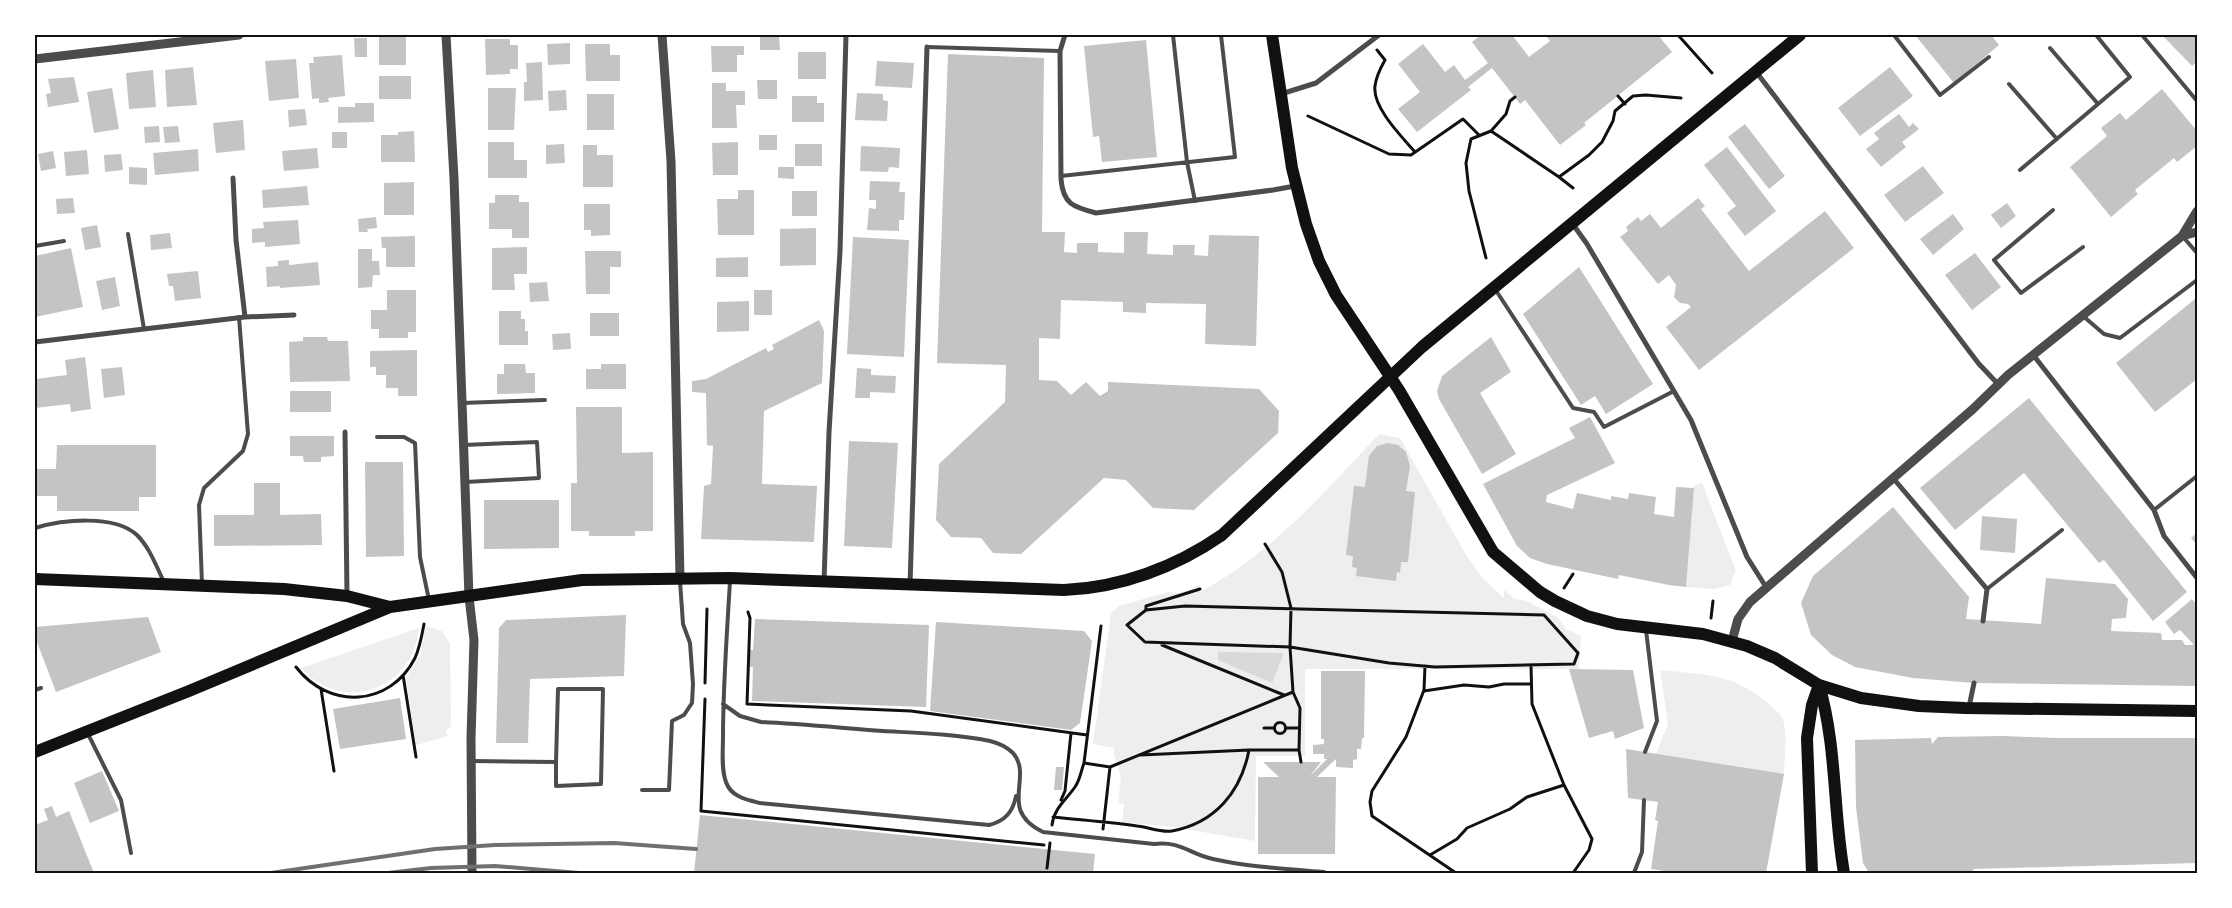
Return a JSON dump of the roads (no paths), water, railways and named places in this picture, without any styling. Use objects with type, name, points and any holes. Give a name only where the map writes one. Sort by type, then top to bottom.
[{"type":"main road","points":[[1272,35],[1295,186],[1316,252],[1336,296],[1390,376],[1494,552],[1509,567],[1548,597],[1587,616],[1617,624],[1703,634],[1732,641],[1761,652],[1819,685],[1844,695],[1872,700],[1920,706],[1969,708],[2197,711]]},
{"type":"main road","points":[[35,752],[390,607],[582,580],[730,578],[910,586],[1085,589],[1130,579],[1176,562],[1207,546],[1228,530],[1390,376],[1494,287],[1800,35]]},
{"type":"main road","points":[[35,579],[284,589],[346,596],[390,607]]},
{"type":"main road","points":[[1812,873],[1807,738],[1812,705],[1819,685]]},
{"type":"main road","points":[[1819,685],[1829,730],[1835,810],[1844,873]]},
{"type":"street","points":[[35,59],[239,35]]},
{"type":"street","points":[[446,35],[454,178],[469,597],[474,640],[470,761],[472,873]]},
{"type":"street","points":[[662,35],[671,161],[680,578]]},
{"type":"street","points":[[824,582],[829,432],[840,251],[846,35]]},
{"type":"street","points":[[1065,35],[1060,52],[1061,176],[1062,193],[1070,204],[1096,213],[1295,186]]},
{"type":"street","points":[[1281,94],[1316,83],[1379,35]]},
{"type":"street","points":[[910,586],[927,48]]},
{"type":"street","points":[[1756,72],[1979,364],[1998,384]]},
{"type":"street","points":[[233,178],[242,317]]},
{"type":"street","points":[[1732,641],[1738,619],[1743,610],[1766,587],[1973,409],[1998,384],[2182,236],[2197,211]]},
{"type":"street","points":[[1572,223],[1587,244],[1699,436],[1747,557],[1766,587]]},
{"type":"street","points":[[2182,236],[2197,232]]},
{"type":"street","points":[[35,342],[242,317],[294,315]]},
{"type":"street","points":[[2034,356],[2154,510],[2164,536],[2197,578]]},
{"type":"street","points":[[345,432],[346,596]]},
{"type":"street","points":[[1893,478],[1987,589],[1983,621]]},
{"type":"street","points":[[1969,708],[1974,683]]},
{"type":"lane","points":[[1173,35],[1187,162],[1194,201]]},
{"type":"lane","points":[[1061,176],[1235,157],[1221,35]]},
{"type":"lane","points":[[1894,35],[1940,95],[1989,57]]},
{"type":"lane","points":[[2020,170],[2130,77],[2096,35]]},
{"type":"lane","points":[[2142,35],[2197,101]]},
{"type":"lane","points":[[927,48],[1060,52]]},
{"type":"lane","points":[[2050,48],[2098,104]]},
{"type":"lane","points":[[2009,84],[2057,139]]},
{"type":"lane","points":[[2053,210],[1994,260],[2021,294],[2083,247]]},
{"type":"lane","points":[[128,234],[144,329]]},
{"type":"lane","points":[[2182,236],[2197,253]]},
{"type":"lane","points":[[35,246],[64,241]]},
{"type":"lane","points":[[2083,316],[2104,334],[2120,338],[2197,280]]},
{"type":"lane","points":[[1494,287],[1573,408],[1594,412],[1604,427],[1674,391]]},
{"type":"lane","points":[[202,586],[199,506],[201,495],[204,488],[243,451],[248,434],[242,317]]},
{"type":"lane","points":[[462,403],[545,400]]},
{"type":"lane","points":[[377,437],[404,436],[415,442],[420,557],[429,602]]},
{"type":"lane","points":[[464,445],[537,442],[539,478],[465,482]]},
{"type":"lane","points":[[2154,510],[2197,476]]},
{"type":"lane","points":[[35,528],[49,524],[80,521],[109,522],[124,526],[136,535],[150,551],[165,584]]},
{"type":"lane","points":[[1987,589],[2062,530]]},
{"type":"lane","points":[[642,790],[669,790],[672,721],[684,715],[692,703],[693,684],[690,643],[682,624],[680,578]]},
{"type":"lane","points":[[730,578],[723,704],[723,770],[726,784],[739,796],[760,803],[990,825],[999,823],[1008,816],[1014,806],[1018,791]]},
{"type":"lane","points":[[1645,752],[1657,721],[1646,628]]},
{"type":"lane","points":[[35,690],[41,688]]},
{"type":"lane","points":[[558,689],[603,689],[601,784],[556,786],[556,762],[558,689]]},
{"type":"lane","points":[[723,704],[740,716],[761,722],[944,735],[991,741],[1003,745],[1014,754],[1018,765],[1019,807],[1023,818],[1033,827],[1043,832],[1154,844],[1169,843],[1210,859],[1252,866],[1324,872]]},
{"type":"lane","points":[[87,732],[120,800],[131,853]]},
{"type":"lane","points":[[470,761],[556,762]]},
{"type":"lane","points":[[1634,873],[1642,852],[1644,800]]},
{"type":"railway","points":[[271,873],[435,849],[495,845],[614,843],[696,849]]},
{"type":"railway","points":[[388,873],[431,868],[495,866],[579,873]]}]
